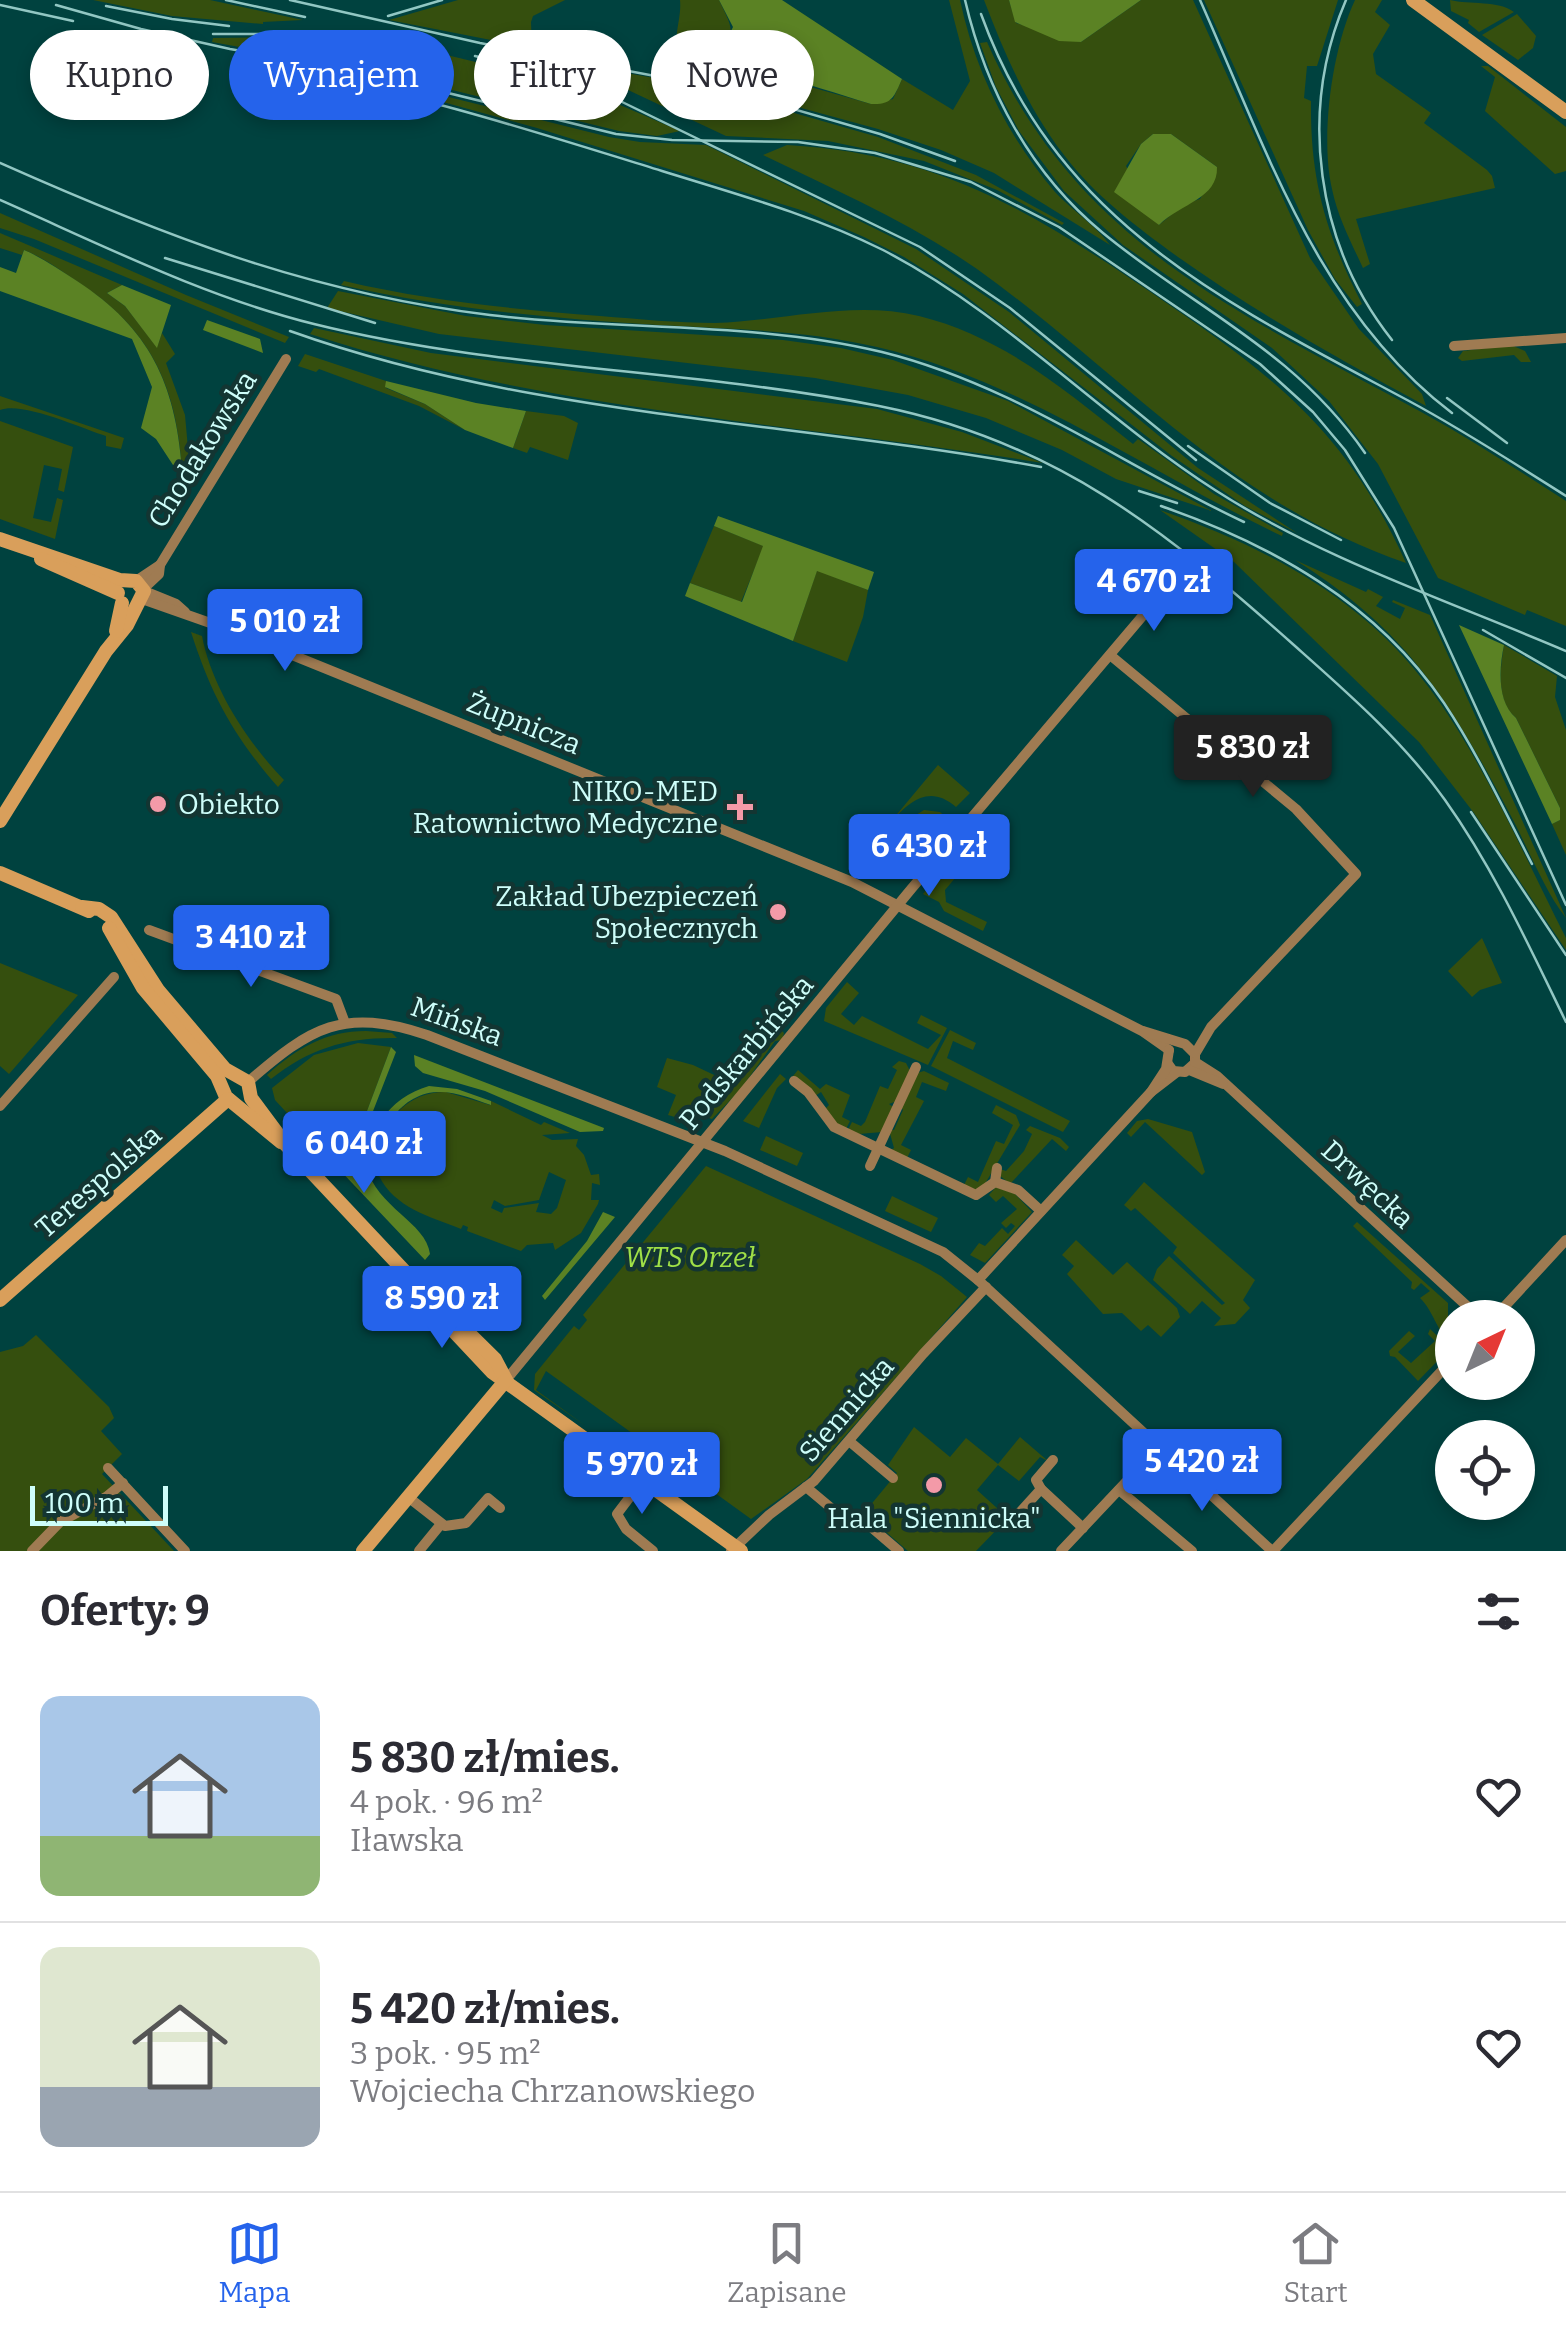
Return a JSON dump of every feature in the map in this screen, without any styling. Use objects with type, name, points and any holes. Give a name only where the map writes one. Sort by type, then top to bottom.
[{"type":"street","points":[[1413,0],[1566,112]]},
{"type":"street","points":[[1454,346],[1566,338]]},
{"type":"street","name":"Chodakowska","points":[[0,821],[127,625],[133,593],[159,574],[160,566],[286,359]]},
{"type":"street","name":"Żupnicza","points":[[0,539],[67,560],[133,593],[838,877],[897,907]]},
{"type":"street","name":"Podskarbińska","points":[[364,1551],[1168,586]]},
{"type":"street","name":"Siennicka","points":[[736,1550],[768,1514],[806,1487],[849,1441],[1041,1211],[1151,1092],[1185,1064],[1211,1027],[1356,874],[1296,809],[1110,655]]},
{"type":"street","points":[[0,873],[111,918],[158,990],[224,1069],[258,1123],[286,1145]]},
{"type":"street","points":[[0,882],[21,884]]},
{"type":"street","points":[[897,907],[1142,1031],[1185,1064]]},
{"type":"street","points":[[149,930],[336,999],[345,1022]]},
{"type":"street","points":[[0,1106],[114,976]]},
{"type":"street","name":"Mińska","points":[[345,1022],[371,1020],[410,1030],[703,1142],[943,1252],[982,1283],[1273,1551]]},
{"type":"street","name":"Terespolska","points":[[0,1300],[291,1045],[345,1022]]},
{"type":"street","name":"Siennicka","points":[[1168,1050],[1211,1027]]},
{"type":"street","points":[[1142,1031],[1182,1044]]},
{"type":"street","name":"Drwęcka","points":[[1182,1044],[1185,1064],[1224,1084],[1460,1300]]},
{"type":"street","points":[[870,1166],[916,1067]]},
{"type":"street","points":[[794,1081],[808,1092],[834,1128],[976,1195],[995,1182],[997,1168]]},
{"type":"street","points":[[237,1091],[410,1277],[435,1296],[495,1360],[506,1380],[736,1550]]},
{"type":"street","points":[[995,1182],[1018,1190],[1041,1211]]},
{"type":"street","points":[[1511,1300],[1566,1240]]},
{"type":"street","points":[[1273,1551],[1435,1378]]},
{"type":"street","points":[[849,1441],[893,1478]]},
{"type":"street","points":[[1061,1551],[1159,1447]]},
{"type":"street","points":[[1053,1460],[1036,1480],[1083,1528]]},
{"type":"street","points":[[108,1468],[186,1551]]},
{"type":"street","points":[[642,1481],[617,1514],[626,1530],[653,1551]]},
{"type":"street","points":[[32,1551],[60,1522],[123,1483]]},
{"type":"street","points":[[806,1487],[849,1523],[871,1528],[899,1551]]},
{"type":"street","points":[[1013,1520],[1041,1489]]},
{"type":"street","points":[[1120,1490],[1192,1551]]},
{"type":"street","points":[[408,1498],[441,1524],[466,1523],[488,1498],[500,1508]]},
{"type":"street","points":[[419,1551],[441,1524]]},
{"type":"green space","points":[[93,0],[210,0],[303,20],[263,24],[172,16]]},
{"type":"green space","points":[[458,0],[565,0],[533,16],[531,30],[474,30],[474,37],[389,20]]},
{"type":"green space","points":[[680,0],[719,0],[731,30],[678,30]]},
{"type":"green space","points":[[719,0],[782,0],[902,79],[891,99],[878,104],[814,87],[814,30],[732,30]]},
{"type":"green space","points":[[949,0],[960,0],[984,77],[1022,149],[1055,192],[1110,245],[994,173],[878,129],[814,111],[814,88],[871,104],[893,99],[902,79],[953,110],[970,81]]},
{"type":"green space","points":[[984,0],[1009,0],[1016,23],[1081,42],[1141,0],[1193,0],[1310,258],[1359,329],[1422,394],[1426,406],[1238,297],[1163,246],[1103,197],[1076,170],[1039,119]],"holes":[[[1153,134],[1171,134],[1217,167],[1200,199],[1184,204],[1159,225],[1126,166]]]},
{"type":"green space","points":[[1009,0],[1141,0],[1081,42],[1059,41],[1015,22]]},
{"type":"green space","points":[[1204,0],[1338,0],[1317,66],[1307,66],[1304,98],[1311,101],[1313,156],[1323,206],[1362,304],[1357,307],[1335,279],[1308,230]]},
{"type":"green space","points":[[1355,0],[1382,0],[1375,12],[1390,25],[1373,54],[1376,74],[1431,113],[1424,123],[1487,170],[1495,188],[1356,219],[1370,264],[1363,268],[1335,200],[1327,144],[1334,68]]},
{"type":"green space","points":[[1450,0],[1492,4],[1514,12],[1479,32],[1469,20],[1451,11]]},
{"type":"green space","points":[[1517,14],[1536,36],[1533,48],[1518,60],[1482,35]]},
{"type":"green space","points":[[213,38],[229,38],[229,45],[212,42]]},
{"type":"green space","points":[[987,42],[1024,112],[1067,171],[1116,222],[1170,266],[1291,342],[1441,423],[1566,501],[1566,626],[1527,610],[1525,615],[1438,578],[1378,464],[1329,401],[1272,348],[1123,245],[1064,191],[1019,131],[996,87],[980,43]]},
{"type":"green space","points":[[454,57],[474,61],[474,95],[454,90]]},
{"type":"green space","points":[[1481,66],[1488,66],[1566,127],[1566,171],[1555,174],[1485,111],[1495,77]]},
{"type":"green space","points":[[631,74],[651,77],[651,101],[631,91]]},
{"type":"green space","points":[[454,98],[474,103],[474,111],[454,105]]},
{"type":"green space","points":[[631,110],[680,131],[657,136],[574,120],[631,120]]},
{"type":"green space","points":[[814,119],[878,137],[976,175],[1064,223],[997,190],[924,161],[828,141],[726,136],[692,120]]},
{"type":"green space","points":[[508,120],[541,120],[640,142],[706,145],[916,249],[1009,312],[1198,468],[1297,533],[1245,506],[1172,456],[963,294],[904,257],[804,211]]},
{"type":"green space","points":[[1153,134],[1171,134],[1217,167],[1216,178],[1205,194],[1159,225],[1114,192],[1141,144]]},
{"type":"green space","points":[[787,145],[840,150],[935,173],[1021,211],[1149,291],[1231,349],[1299,406],[1357,474],[1406,563],[1342,537],[1230,471],[1031,310],[952,252],[763,155]]},
{"type":"green space","points":[[0,213],[289,337],[285,343],[0,228]]},
{"type":"green space","points":[[0,233],[122,285],[107,293],[125,306],[157,347],[162,333],[175,354],[166,363],[185,415],[190,471],[182,468],[179,438],[165,385],[141,339],[103,300],[58,269],[24,250],[22,255],[0,248]]},
{"type":"green space","points":[[24,250],[102,299],[140,339],[165,384],[182,468],[173,465],[156,439],[141,428],[152,387],[132,339],[0,291],[0,267],[16,273]]},
{"type":"green space","points":[[344,281],[471,303],[672,322],[715,323],[868,310],[919,316],[979,337],[1033,368],[1133,444],[1138,439],[1214,494],[1283,533],[1282,536],[1232,511],[1034,405],[931,362],[877,347],[795,334],[499,311],[341,285]]},
{"type":"green space","points":[[122,285],[171,305],[157,348],[125,306],[107,293]]},
{"type":"green space","points":[[338,291],[466,316],[545,325],[783,340],[893,360],[1008,401],[1212,511],[1116,479],[1062,450],[986,418],[908,395],[815,378],[439,334],[327,308]]},
{"type":"green space","points":[[207,320],[260,339],[263,353],[203,330]]},
{"type":"green space","points":[[314,328],[431,353],[877,409],[962,432],[1043,463],[581,398],[399,360],[310,334]]},
{"type":"green space","points":[[1511,345],[1525,351],[1531,362],[1521,362],[1514,355],[1462,361],[1458,358],[1463,351]]},
{"type":"green space","points":[[305,354],[386,381],[386,388],[425,404],[465,430],[419,406],[319,369],[316,372],[298,366]]},
{"type":"green space","points":[[386,381],[526,411],[513,448],[465,430],[425,404],[385,387]]},
{"type":"green space","points":[[0,396],[124,438],[121,449],[106,446],[106,436],[52,417],[22,409],[0,410]]},
{"type":"green space","points":[[526,411],[564,416],[578,423],[568,460],[530,447],[527,453],[513,448]]},
{"type":"green space","points":[[0,421],[73,447],[64,492],[58,490],[62,469],[44,465],[33,518],[51,522],[57,498],[63,500],[55,539],[0,519]]},
{"type":"green space","points":[[1160,510],[1237,541],[1309,579],[1374,627],[1403,656],[1430,689],[1486,778],[1566,938],[1566,950],[1474,813],[1419,742],[1234,562]]},
{"type":"green space","points":[[718,516],[874,572],[868,590],[817,571],[793,641],[685,596],[690,583],[742,602],[763,546],[714,526]]},
{"type":"green space","points":[[714,526],[764,546],[741,602],[690,583]]},
{"type":"green space","points":[[1295,560],[1383,597],[1376,606],[1400,619],[1405,608],[1393,600],[1430,615],[1566,918],[1468,739],[1423,672],[1368,614]]},
{"type":"green space","points":[[817,570],[868,590],[847,662],[793,641]]},
{"type":"green space","points":[[1459,625],[1504,645],[1501,674],[1505,703],[1560,808],[1560,820],[1552,824]]},
{"type":"green space","points":[[191,632],[202,636],[214,675],[233,714],[284,780],[278,787],[225,714]]},
{"type":"green space","points":[[1504,645],[1557,676],[1555,697],[1566,730],[1566,855],[1552,824],[1560,820],[1560,808],[1502,694]]},
{"type":"green space","points":[[938,765],[970,793],[956,807],[941,798],[926,796],[913,802],[858,861]]},
{"type":"green space","points":[[924,810],[940,812],[950,821],[951,830],[919,866],[903,872],[888,859],[896,848],[892,844]]},
{"type":"green space","points":[[942,867],[956,877],[945,890],[946,902],[987,922],[983,931],[944,911],[939,902],[923,894]]},
{"type":"green space","points":[[1482,938],[1502,983],[1472,997],[1448,971]]},
{"type":"green space","points":[[0,963],[78,995],[9,1074],[0,1066]]},
{"type":"green space","points":[[847,982],[859,993],[841,1014],[854,1025],[862,1016],[928,1049],[941,1035],[917,1023],[921,1015],[947,1028],[928,1065],[824,1021],[826,1008]]},
{"type":"green space","points":[[779,1028],[784,1033],[782,1040],[775,1041],[740,1090],[712,1119],[706,1117]]},
{"type":"green space","points":[[950,1030],[976,1043],[973,1050],[953,1041],[947,1058],[1070,1121],[1063,1132],[931,1066]]},
{"type":"green space","points":[[392,1033],[397,1038],[330,1046],[300,1059],[271,1079],[267,1075],[313,1043],[338,1034]]},
{"type":"green space","points":[[358,1043],[391,1047],[358,1135],[335,1157],[334,1164],[275,1100],[272,1088],[314,1055]]},
{"type":"green space","points":[[391,1047],[396,1052],[368,1124],[366,1164],[361,1165],[360,1155],[353,1155],[353,1165],[366,1166],[380,1193],[420,1233],[430,1254],[425,1260],[336,1166],[348,1157],[340,1152],[358,1135]]},
{"type":"green space","points":[[414,1055],[604,1128],[603,1131],[580,1132],[485,1091],[423,1073],[415,1066]]},
{"type":"green space","points":[[667,1058],[729,1082],[695,1123],[668,1115],[676,1095],[657,1087]]},
{"type":"green space","points":[[899,1061],[906,1063],[910,1071],[897,1101],[889,1104],[893,1107],[882,1132],[859,1134],[848,1130],[852,1122],[861,1126],[865,1122],[880,1086],[888,1089],[897,1070],[892,1067]]},
{"type":"green space","points":[[798,1070],[820,1089],[826,1084],[850,1095],[842,1117],[850,1121],[846,1129],[834,1123],[824,1110],[829,1105],[821,1092],[815,1096],[793,1076]]},
{"type":"green space","points":[[924,1071],[949,1083],[946,1091],[922,1082],[916,1097],[924,1101],[901,1145],[911,1150],[907,1158],[891,1150],[894,1148],[889,1130],[894,1130],[903,1110],[900,1106],[917,1073]]},
{"type":"green space","points":[[780,1074],[786,1079],[777,1088],[759,1128],[743,1121]]},
{"type":"green space","points":[[429,1086],[457,1089],[491,1101],[491,1105],[444,1092],[411,1100],[385,1132],[385,1173],[379,1176],[374,1145],[382,1119],[402,1099]]},
{"type":"green space","points":[[446,1092],[490,1105],[491,1101],[541,1125],[544,1122],[570,1133],[542,1135],[552,1140],[578,1139],[576,1146],[591,1175],[599,1174],[600,1185],[592,1183],[591,1200],[599,1200],[581,1233],[555,1250],[553,1243],[527,1245],[521,1251],[467,1231],[468,1227],[463,1225],[461,1229],[425,1215],[394,1196],[379,1176],[385,1173],[382,1157],[387,1129],[404,1106],[430,1093]],"holes":[[[549,1172],[566,1180],[557,1208],[551,1214],[536,1212],[539,1203],[504,1208],[502,1213],[491,1208],[494,1200],[505,1206],[539,1200]]]},
{"type":"green space","points":[[996,1105],[1016,1115],[1020,1125],[983,1187],[977,1190],[964,1185],[968,1177],[978,1182],[996,1141],[1004,1144],[1013,1125],[992,1113]]},
{"type":"green space","points":[[1148,1119],[1192,1132],[1205,1172],[1202,1175],[1145,1122],[1131,1137],[1127,1133],[1137,1121]]},
{"type":"green space","points":[[1030,1126],[1060,1138],[1069,1147],[1066,1151],[1052,1139],[1010,1184],[999,1175],[1000,1169],[1006,1171],[1024,1151],[1032,1134],[1026,1130]]},
{"type":"green space","points":[[766,1136],[803,1153],[797,1166],[760,1150]]},
{"type":"green space","name":"WTS Orzeł","points":[[706,1166],[920,1264],[967,1297],[807,1479],[751,1519],[546,1371],[536,1390],[586,1426],[534,1390],[535,1374],[574,1326],[579,1330],[587,1320],[583,1315]]},
{"type":"green space","points":[[1144,1182],[1255,1280],[1243,1300],[1250,1308],[1235,1324],[1214,1326],[1221,1318],[1202,1301],[1190,1314],[1153,1280],[1169,1256],[1222,1305],[1225,1303],[1173,1253],[1177,1247],[1135,1208],[1131,1211],[1124,1205]]},
{"type":"green space","points":[[996,1187],[1015,1194],[1032,1212],[985,1263],[970,1255],[979,1243],[985,1246],[1002,1228],[1008,1234],[1015,1226],[1011,1223],[1006,1228],[1001,1223],[1017,1209],[1003,1196],[996,1202],[989,1195]]},
{"type":"green space","points":[[892,1196],[938,1218],[931,1232],[885,1211]]},
{"type":"green space","points":[[603,1212],[615,1217],[545,1300],[542,1296],[587,1241]]},
{"type":"green space","points":[[1357,1222],[1445,1300],[1435,1300],[1435,1321],[1420,1298],[1430,1291],[1421,1283],[1414,1290],[1411,1288],[1412,1282],[1353,1226]]},
{"type":"green space","points":[[1076,1240],[1113,1275],[1127,1262],[1177,1308],[1180,1317],[1161,1337],[1148,1325],[1141,1331],[1122,1313],[1103,1314],[1067,1274],[1074,1266],[1062,1255]]},
{"type":"green space","points":[[1409,1331],[1415,1336],[1398,1352],[1411,1363],[1435,1341],[1435,1363],[1418,1381],[1389,1351]]},
{"type":"green space","points":[[36,1335],[109,1407],[114,1418],[101,1431],[122,1454],[102,1474],[174,1551],[0,1551],[0,1352],[23,1346]]},
{"type":"green space","name":"Hala \"Siennicka\"","points":[[914,1427],[950,1457],[966,1438],[998,1464],[1020,1437],[1048,1461],[1040,1457],[1019,1481],[998,1465],[977,1490],[1008,1518],[976,1551],[908,1551],[864,1513],[897,1473],[888,1465]]},
{"type":"railway","points":[[226,0],[305,17]]},
{"type":"railway","points":[[290,0],[480,43],[724,89],[880,134],[955,161]]},
{"type":"railway","points":[[388,16],[442,0]]},
{"type":"railway","points":[[965,0],[999,97],[1014,128],[1054,184],[1103,233],[1242,332],[1307,385],[1365,453]]},
{"type":"railway","points":[[1200,0],[1273,169],[1331,277],[1365,326],[1405,372],[1452,413]]},
{"type":"railway","points":[[1346,0],[1331,43],[1322,87],[1322,176],[1331,220],[1346,262],[1366,302],[1392,340]]},
{"type":"railway","points":[[0,5],[73,21]]},
{"type":"railway","points":[[56,5],[141,29],[358,71],[616,134],[672,140],[798,142],[875,153],[971,182],[1059,227],[1260,364],[1313,412],[1345,450],[1394,528],[1566,905]]},
{"type":"railway","points":[[106,6],[229,26]]},
{"type":"railway","points":[[981,14],[1014,87],[1054,149],[1102,203],[1155,250],[1276,329],[1449,423],[1566,496]]},
{"type":"railway","points":[[213,34],[229,34]]},
{"type":"railway","points":[[631,106],[920,247],[1010,308],[1196,460]]},
{"type":"railway","points":[[454,109],[774,206],[883,250],[970,304],[1173,461],[1256,515],[1387,578],[1566,651]]},
{"type":"railway","points":[[0,163],[180,237],[361,292],[424,305],[539,320],[785,335],[882,352],[931,366],[1023,405],[1244,522]]},
{"type":"railway","points":[[0,200],[194,285],[314,324],[454,351],[738,384],[879,406],[1000,442],[1054,467],[1153,528],[1200,564],[1393,738],[1429,778],[1479,853],[1566,1022]]},
{"type":"railway","points":[[165,258],[375,323]]},
{"type":"railway","points":[[290,331],[381,360],[567,400],[1041,467]]},
{"type":"railway","points":[[1447,398],[1507,443]]},
{"type":"railway","points":[[1188,446],[1270,503],[1341,540]]},
{"type":"railway","points":[[1139,491],[1177,503]]},
{"type":"railway","points":[[1161,506],[1282,559],[1354,607],[1387,636],[1444,703],[1532,864]]},
{"type":"railway","points":[[1483,630],[1566,678]]},
{"type":"railway","points":[[1471,812],[1566,955]]},
{"type":"place","name":"Obiekto","points":[[158,804]]},
{"type":"place","name":"NIKO-MED Ratownictwo Medyczne","points":[[740,807]]},
{"type":"place","name":"Zakład Ubezpieczeń Społecznych","points":[[778,912]]},
{"type":"place","name":"Hala \"Siennicka\"","points":[[934,1485]]}]
